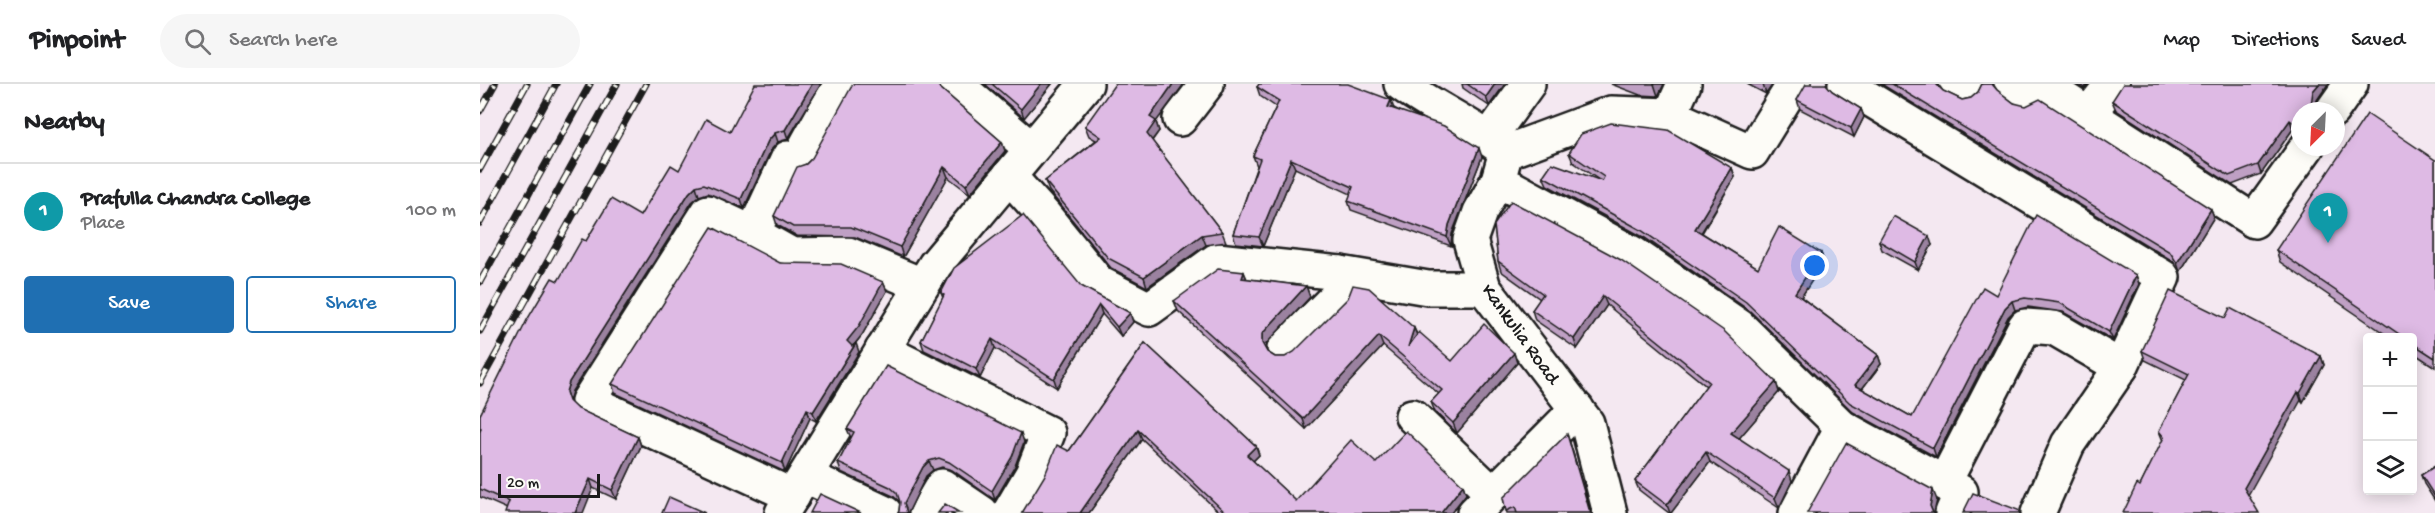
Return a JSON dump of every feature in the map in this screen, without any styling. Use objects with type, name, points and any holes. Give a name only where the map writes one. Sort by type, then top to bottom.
[{"type":"street","points":[[753,232],[788,158],[799,158],[840,84]]},
{"type":"street","points":[[956,84],[1030,148]]},
{"type":"street","points":[[794,495],[935,265],[1030,148],[1086,84]]},
{"type":"street","points":[[1180,119],[1207,84]]},
{"type":"street","name":"Kankulia Road","points":[[1528,84],[1498,156],[1470,240],[1484,288],[1587,423],[1610,513]]},
{"type":"street","points":[[1670,115],[1684,84]]},
{"type":"street","points":[[1498,156],[1611,113],[1670,115],[1752,152],[1794,84]]},
{"type":"street","points":[[1845,84],[2163,277],[2121,367],[2068,444],[2038,513]]},
{"type":"street","points":[[1956,84],[1966,90],[1970,84]]},
{"type":"street","points":[[2012,84],[2028,96],[2043,85],[2090,113],[2254,222],[2301,156]]},
{"type":"street","points":[[2090,113],[2112,84]]},
{"type":"street","points":[[2338,102],[2351,84]]},
{"type":"street","points":[[1408,86],[1428,105],[1498,156],[1739,326],[1842,427],[1948,498],[2025,326],[2054,328],[2121,367]]},
{"type":"street","points":[[1009,176],[1045,216],[1099,283],[1149,309],[1217,260],[1340,273],[1428,288],[1484,288]]},
{"type":"street","points":[[885,513],[794,495],[588,401],[708,212],[753,232],[792,255],[848,254],[922,285]]},
{"type":"street","points":[[1284,349],[1338,295],[1340,273]]},
{"type":"street","points":[[882,350],[1048,433],[1032,474],[1009,513]]},
{"type":"street","points":[[1412,416],[1484,504],[1577,409]]},
{"type":"street","points":[[1797,513],[1842,427]]},
{"type":"street","points":[[926,513],[942,486],[982,513]]},
{"type":"building","points":[[755,84],[812,84],[785,130],[775,133],[768,141],[741,199],[704,184],[696,186],[689,193],[569,382],[566,392],[569,401],[576,408],[638,437],[612,490],[590,479],[575,513],[505,513],[509,502],[480,489],[480,415],[527,320],[552,278],[558,281],[582,239],[586,241],[611,199],[640,216],[671,165],[679,170],[706,119],[730,132]]},
{"type":"building","points":[[853,84],[937,84],[1002,142],[966,185],[944,167],[900,247],[851,227],[793,227],[774,216],[797,167],[806,164],[812,158]]},
{"type":"building","points":[[992,84],[1041,84],[1021,109]]},
{"type":"building","points":[[1115,84],[1173,84],[1150,117],[1156,121],[1147,134],[1222,232],[1202,235],[1144,277],[1108,258],[1045,181],[1101,137],[1085,126]]},
{"type":"building","points":[[1259,84],[1348,84],[1391,100],[1388,107],[1444,126],[1479,148],[1449,225],[1447,237],[1348,201],[1353,187],[1291,159],[1259,237],[1233,234],[1260,159],[1253,156],[1279,101],[1257,87]]},
{"type":"building","points":[[1467,84],[1495,84],[1486,97]]},
{"type":"building","points":[[1806,84],[1826,84],[1832,91],[1861,109],[1851,128],[1797,100]]},
{"type":"building","points":[[1892,84],[1936,84],[1943,91],[1962,100],[1971,98],[1982,84],[1992,84],[2014,103],[2026,106],[2040,99],[2211,209],[2177,263],[2170,252]]},
{"type":"building","points":[[2123,84],[2319,84],[2313,91],[2311,102],[2291,102],[2291,121],[2258,165],[2229,176],[2112,101]]},
{"type":"building","points":[[2367,114],[2435,160],[2435,358],[2417,346],[2417,333],[2398,333],[2276,250],[2339,156],[2345,156],[2345,147]]},
{"type":"building","points":[[1611,123],[1668,130],[1732,168],[1695,229],[1758,268],[1779,227],[1821,253],[1795,293],[1878,355],[1855,385],[1912,417],[1983,287],[1996,295],[2036,215],[2136,275],[2109,332],[2060,303],[2025,298],[2012,301],[2005,308],[1933,448],[1850,403],[1746,302],[1641,230],[1543,176],[1552,163],[1602,181],[1604,177],[1569,153],[1581,134]]},
{"type":"building","points":[[1511,201],[1621,260],[1724,331],[1776,382],[1731,433],[1789,471],[1775,498],[1706,452],[1667,505],[1635,481],[1709,382],[1603,296],[1574,339],[1532,310],[1543,294],[1498,261],[1494,225]]},
{"type":"building","points":[[1023,215],[1081,286],[1130,313],[1117,327],[1099,305],[1054,379],[992,339],[976,369],[921,341],[944,295],[941,293],[954,268]]},
{"type":"building","points":[[1893,216],[1929,236],[1915,262],[1879,241]]},
{"type":"building","points":[[712,227],[780,263],[841,264],[883,282],[859,326],[847,341],[852,346],[856,343],[813,412],[807,409],[782,463],[612,384]]},
{"type":"building","points":[[1218,269],[1244,272],[1242,278],[1306,286],[1262,334],[1262,343],[1267,352],[1275,357],[1285,357],[1294,352],[1348,298],[1353,285],[1369,288],[1414,328],[1408,347],[1419,332],[1452,361],[1484,324],[1514,353],[1453,423],[1431,402],[1442,390],[1379,336],[1303,419],[1174,301]]},
{"type":"building","points":[[2170,291],[2225,318],[2230,308],[2321,356],[2244,488],[2259,513],[2123,513],[2137,484],[2140,486],[2164,437],[2159,431],[2189,374],[2142,351]]},
{"type":"building","points":[[1145,343],[1256,446],[1247,455],[1296,501],[1351,440],[1376,463],[1406,431],[1463,485],[1441,513],[1226,513],[1138,430],[1080,513],[1022,513],[1045,475],[1057,445],[1069,451]]},
{"type":"building","points":[[886,366],[1021,433],[1012,457],[992,491],[949,462],[939,458],[929,461],[923,467],[904,503],[907,513],[898,513],[900,502],[897,493],[890,487],[838,463],[854,432],[847,429]]},
{"type":"building","points":[[1567,434],[1591,513],[1517,513],[1515,507],[1506,511],[1503,498]]},
{"type":"building","points":[[1846,443],[1933,490],[1930,506],[1933,513],[1807,513]]},
{"type":"building","points":[[2435,466],[2435,497],[2421,475]]},
{"type":"building","points":[[1973,493],[2018,510],[2020,513],[1963,513]]},
{"type":"building","points":[[820,494],[861,513],[810,513]]},
{"type":"building","points":[[669,497],[705,513],[662,513]]},
{"type":"building","points":[[945,504],[960,513],[938,513]]},
{"type":"railway","points":[[480,111],[495,84]]},
{"type":"railway","points":[[480,169],[527,84]]},
{"type":"railway","points":[[480,223],[556,84]]},
{"type":"railway","points":[[480,282],[590,84]]},
{"type":"railway","points":[[480,331],[617,84]]},
{"type":"railway","points":[[480,383],[646,84]]},
{"type":"place","name":"Prafulla Chandra College","points":[[2328,243]]}]
